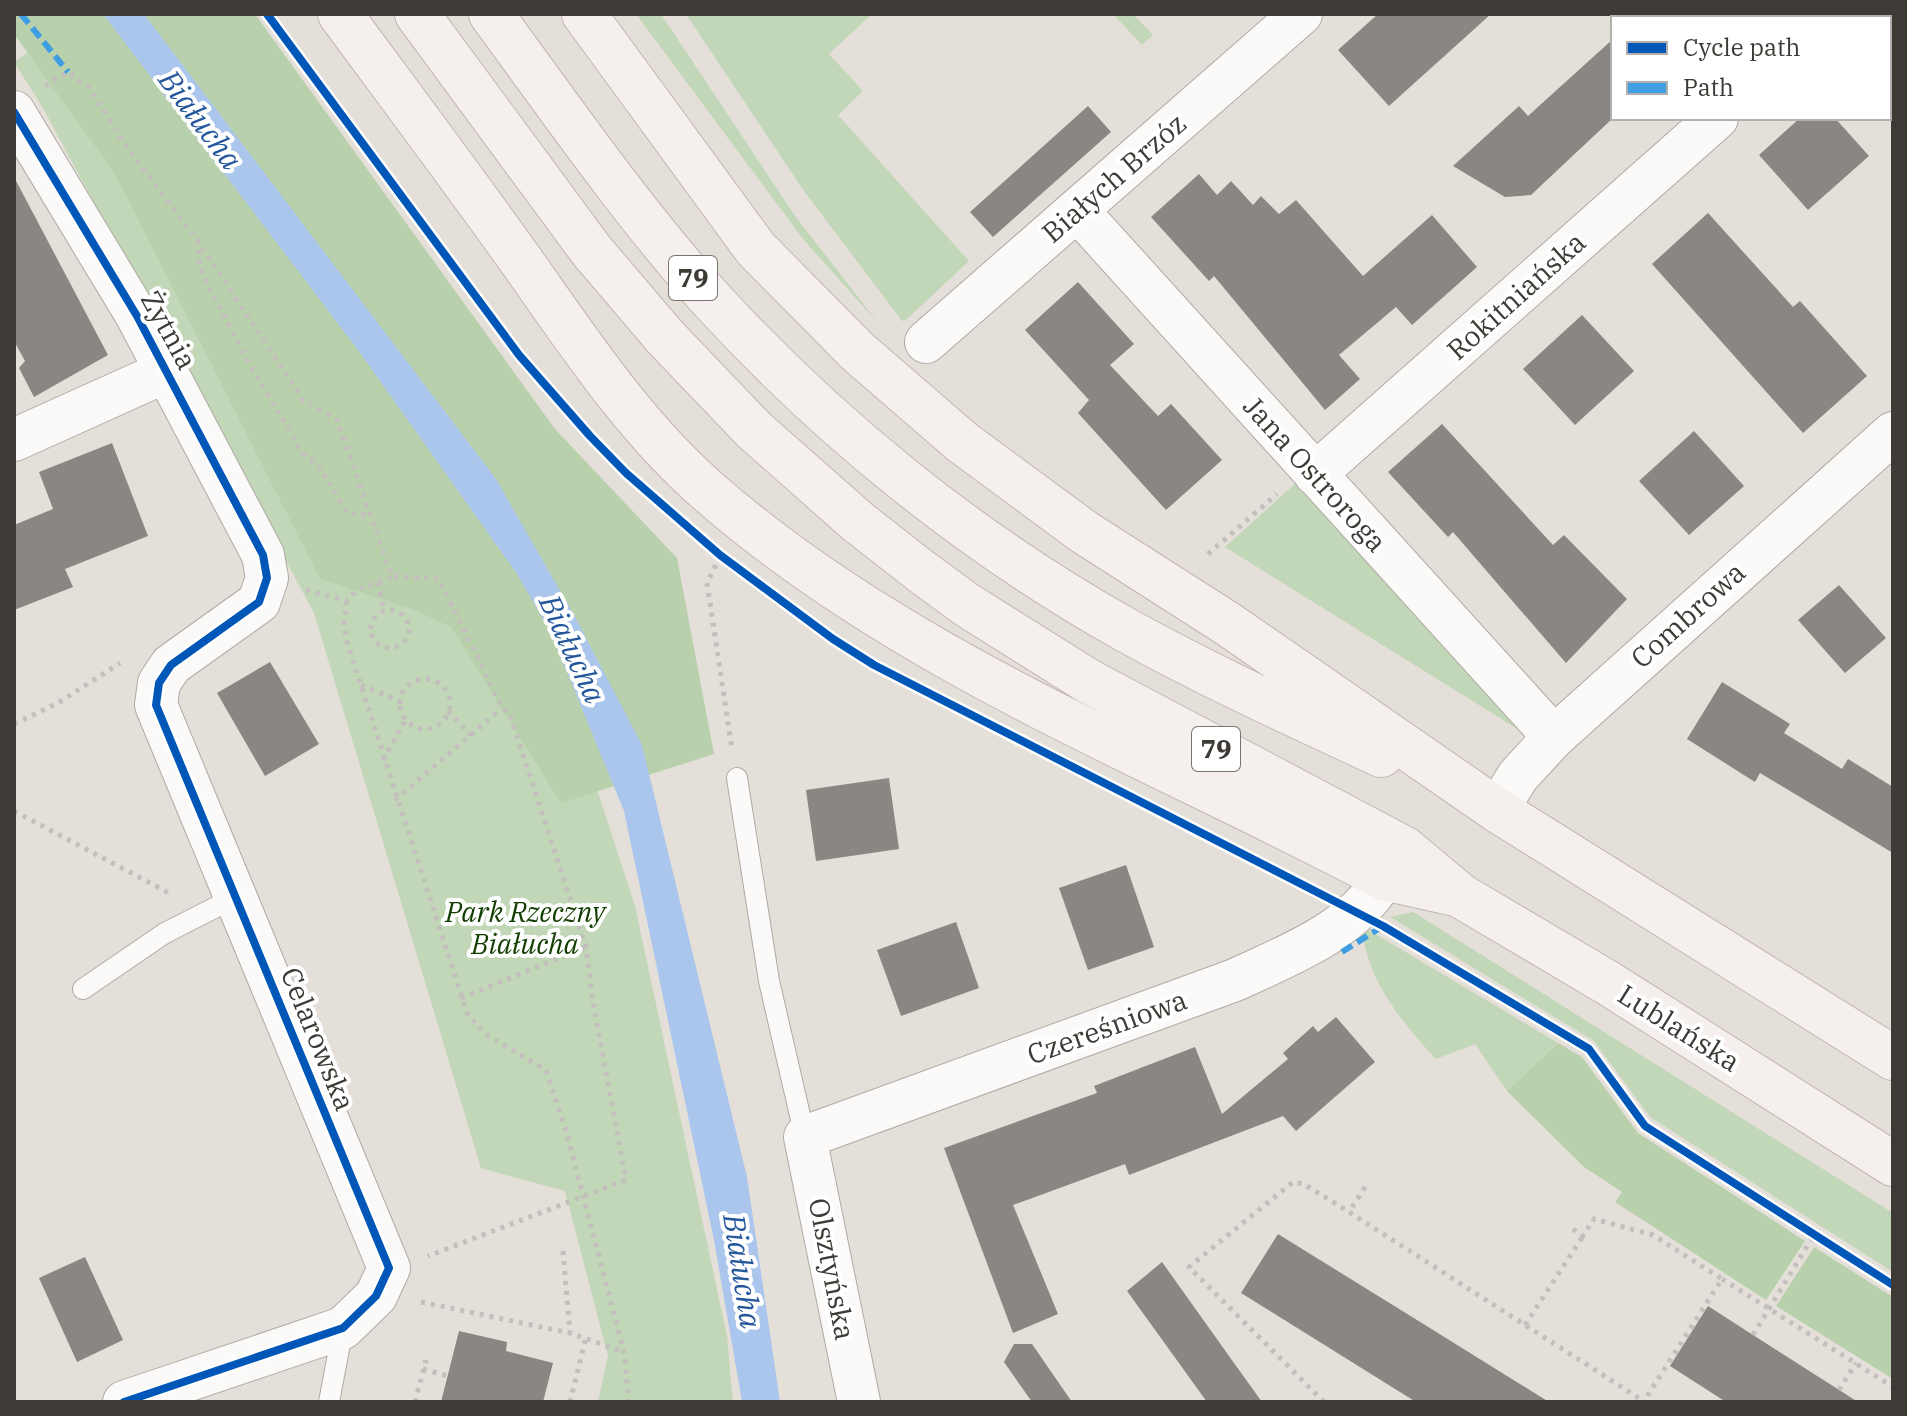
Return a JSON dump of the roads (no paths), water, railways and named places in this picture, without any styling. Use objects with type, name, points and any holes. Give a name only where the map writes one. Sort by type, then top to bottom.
[{"type":"main road","points":[[340,14],[608,384],[708,491],[791,558],[977,673],[1384,878],[1461,896]]},
{"type":"main road","name":"79","points":[[417,14],[628,296],[721,397],[806,477],[967,605],[1088,681],[1405,849],[1461,896]]},
{"type":"main road","name":"79","points":[[491,14],[607,172],[707,295],[788,378],[892,470],[994,547],[1078,602],[1205,672],[1497,810],[1893,1058]]},
{"type":"main road","points":[[584,14],[756,249],[815,312],[907,396],[1024,491],[1228,624],[1497,810]]},
{"type":"main road","name":"Lublańska","points":[[1461,896],[1608,983],[1893,1164]]},
{"type":"street","name":"Białych Brzóz","points":[[926,342],[1301,14]]},
{"type":"street","name":"Żytnia","points":[[28,100],[263,555],[267,578]]},
{"type":"street","name":"Rokitniańska","points":[[1312,470],[1715,120]]},
{"type":"street","name":"Jana Ostroroga","points":[[1077,210],[1554,737]]},
{"type":"street","points":[[14,440],[167,371]]},
{"type":"street","name":"Combrowa","points":[[1497,810],[1518,776],[1554,737],[1893,433]]},
{"type":"street","name":"Celarowska","points":[[267,578],[259,602],[171,665],[159,683],[156,705],[220,905],[383,1282],[343,1328]]},
{"type":"street","name":"Czereśniowa","points":[[805,1137],[1246,975],[1351,918],[1364,908],[1384,878]]},
{"type":"street","name":"Olsztyńska","points":[[805,1137],[859,1402]]},
{"type":"street","points":[[124,1402],[343,1328]]},
{"type":"lane","points":[[737,778],[769,981],[805,1137]]},
{"type":"lane","points":[[83,989],[165,933],[220,905]]},
{"type":"lane","points":[[329,1402],[343,1328]]},
{"type":"water","name":"Białucha","points":[[103,14],[144,14],[496,479],[574,615],[642,745],[747,1177],[780,1402],[742,1402],[714,1240],[624,811],[550,631],[517,574],[358,350]]},
{"type":"park label","name":"Park Rzeczny Białucha","points":[[525,928]]}]
